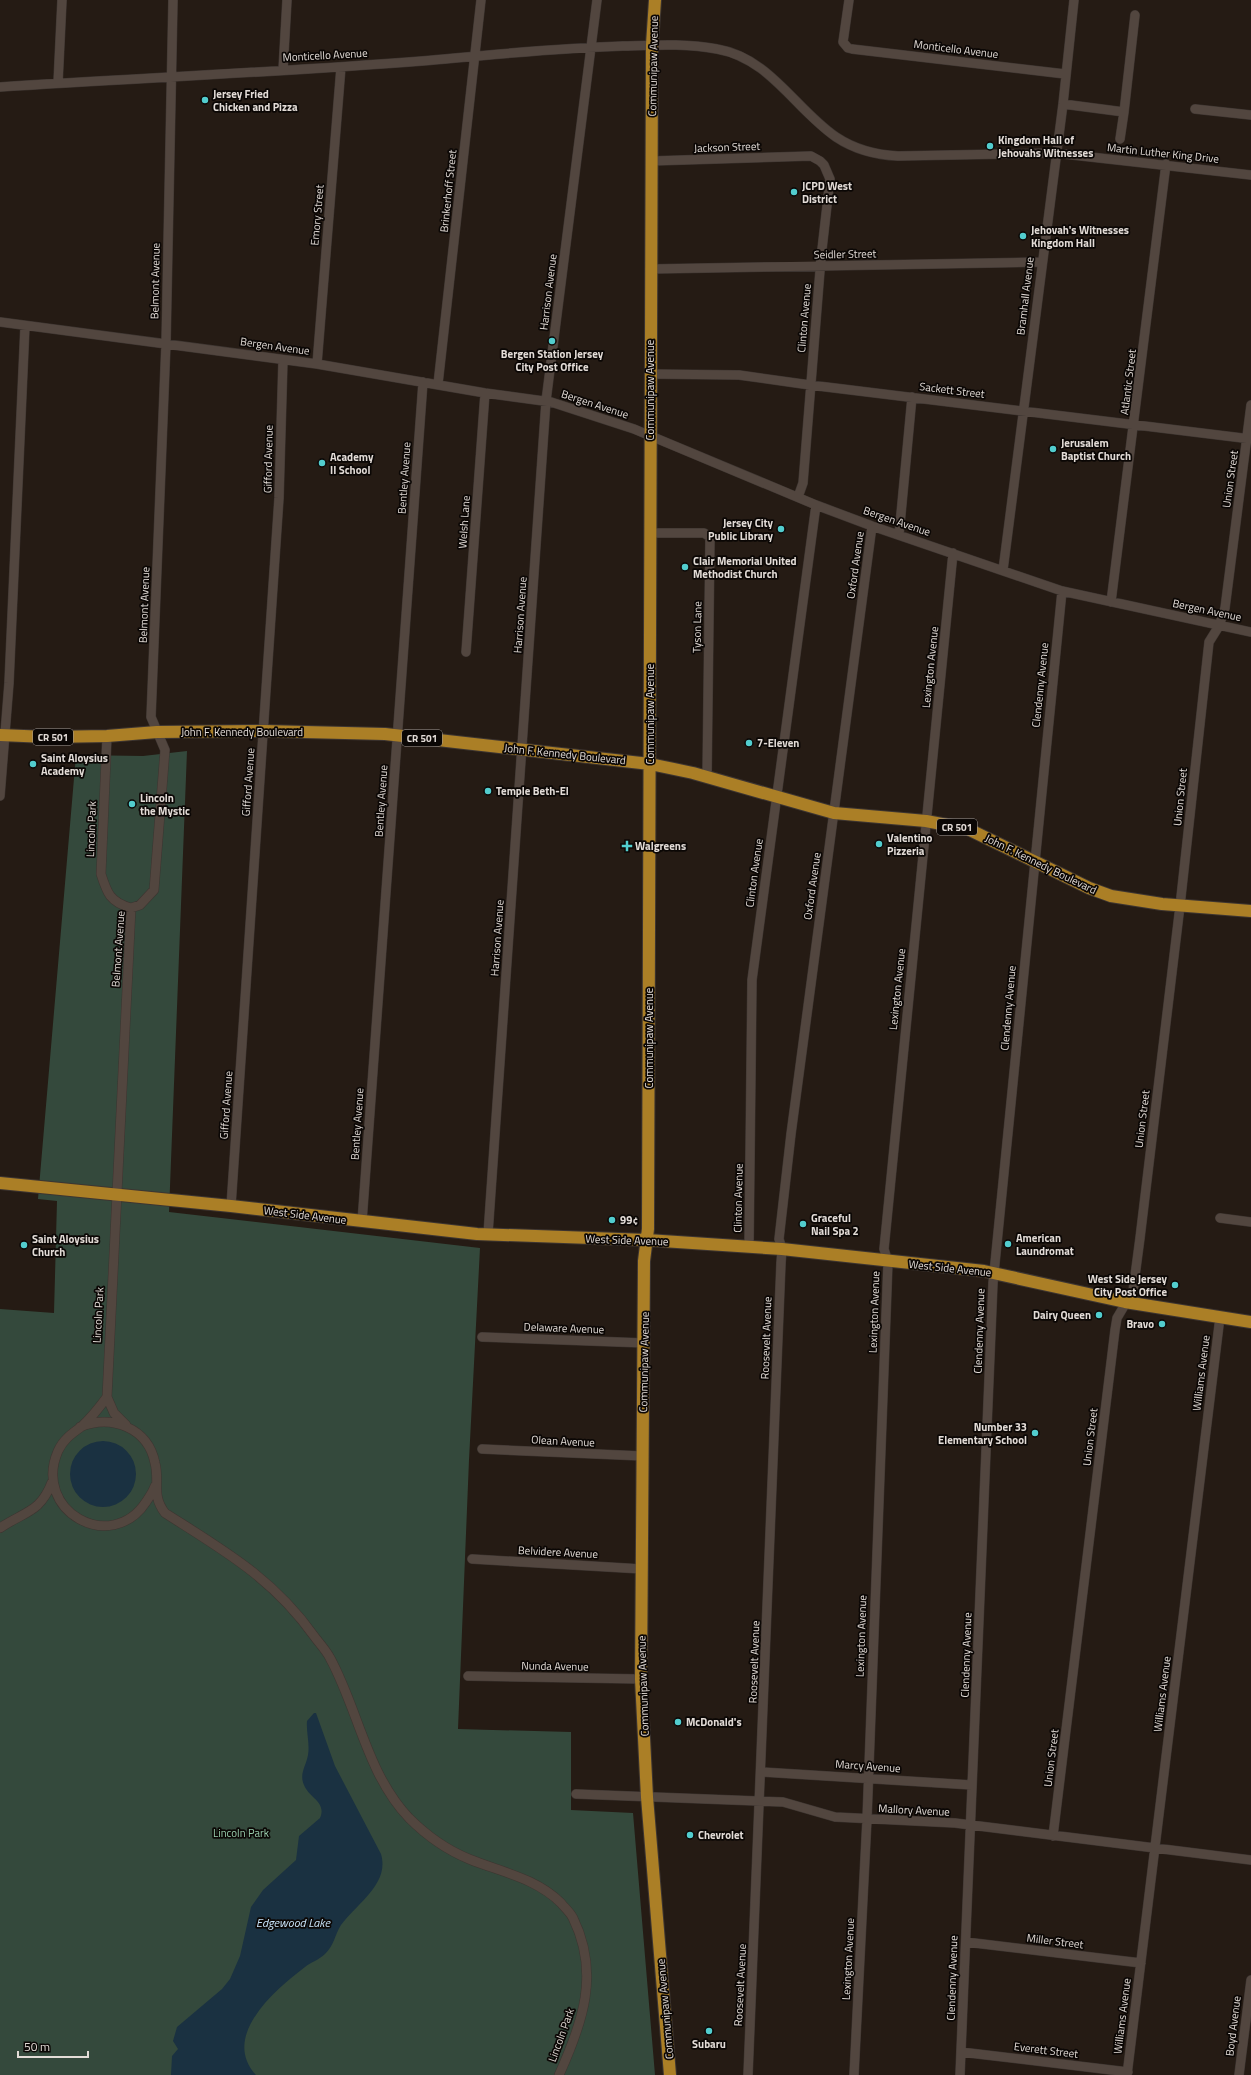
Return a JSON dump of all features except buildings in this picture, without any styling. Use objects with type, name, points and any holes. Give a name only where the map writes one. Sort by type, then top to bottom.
[{"type":"main road","name":"Communipaw Avenue","points":[[655,0],[652,45],[650,269],[651,534],[647,1240],[644,1261],[641,1679],[647,1797],[670,2075]]},
{"type":"main road","name":"John F. Kennedy Boulevard","points":[[2,735],[47,738],[107,736],[157,732],[264,731],[397,736],[650,764],[693,773],[706,778],[834,813],[926,821],[968,829],[1089,888],[1111,896],[1180,906],[1251,911]]},
{"type":"main road","name":"West Side Avenue","points":[[0,1183],[488,1234],[647,1240],[749,1247],[995,1273],[1125,1302],[1251,1322]]},
{"type":"street","points":[[58,83],[62,0]]},
{"type":"street","name":"Belmont Avenue","points":[[116,1194],[131,908],[140,905],[154,890],[166,750],[151,717],[166,343],[173,0]]},
{"type":"street","points":[[284,70],[287,0]]},
{"type":"street","name":"Brinkerhoff Street","points":[[438,384],[481,0]]},
{"type":"street","name":"Harrison Avenue","points":[[488,1234],[523,749],[546,401],[597,0]]},
{"type":"street","name":"Monticello Avenue","points":[[849,0],[843,42],[852,49],[1065,74]]},
{"type":"street","name":"Bramhall Avenue","points":[[1003,570],[1055,153],[1063,104],[1074,0]]},
{"type":"street","points":[[1120,139],[1135,15]]},
{"type":"street","name":"Martin Luther King Drive","points":[[652,45],[668,44],[718,49],[754,63],[772,77],[817,121],[836,136],[852,145],[874,153],[898,156],[1055,153],[1166,164],[1251,175]]},
{"type":"street","name":"Monticello Avenue","points":[[0,87],[341,67],[592,47],[652,45]]},
{"type":"street","name":"Emory Street","points":[[317,364],[341,67]]},
{"type":"street","points":[[1063,104],[1124,112]]},
{"type":"street","points":[[1195,109],[1251,115]]},
{"type":"street","name":"Jackson Street","points":[[651,161],[805,156]]},
{"type":"street","name":"Clinton Avenue","points":[[798,497],[803,483],[820,267],[830,179],[828,172],[820,161],[811,156],[805,156]]},
{"type":"street","name":"Atlantic Street","points":[[1111,602],[1166,164]]},
{"type":"street","name":"Seidler Street","points":[[650,269],[1041,262]]},
{"type":"street","name":"Bergen Avenue","points":[[0,322],[317,364],[485,393],[546,401],[634,429],[816,505],[872,526],[1062,591],[1251,632]]},
{"type":"street","points":[[0,796],[2,735],[9,683],[25,326]]},
{"type":"street","name":"Gifford Avenue","points":[[231,1206],[280,498],[283,360]]},
{"type":"street","name":"Sackett Street","points":[[650,374],[739,375],[810,385],[1249,438]]},
{"type":"street","name":"Bentley Avenue","points":[[362,1222],[423,382]]},
{"type":"street","name":"Welsh Lane","points":[[466,652],[485,393]]},
{"type":"street","points":[[899,535],[912,397]]},
{"type":"street","name":"Union Street","points":[[1053,1836],[1115,1330],[1117,1318],[1125,1302],[1133,1291],[1140,1238],[1180,906],[1209,642],[1219,626],[1225,608],[1249,438],[1251,405]]},
{"type":"street","name":"Clinton Avenue","points":[[749,1247],[752,980],[816,505]]},
{"type":"street","name":"Oxford Avenue","points":[[782,1250],[779,1239],[791,1134],[872,526]]},
{"type":"street","name":"Tyson Lane","points":[[651,534],[704,533],[710,537],[706,778]]},
{"type":"street","name":"Lexington Avenue","points":[[854,2075],[867,1819],[888,1262],[884,1249],[953,553]]},
{"type":"street","name":"Clendenny Avenue","points":[[960,2075],[995,1273],[1034,861],[1062,591]]},
{"type":"street","name":"Lincoln Park","points":[[107,736],[101,874],[107,892],[118,904],[131,908]]},
{"type":"street","name":"Lincoln Park","points":[[0,1528],[37,1508],[47,1494],[52,1482],[58,1449],[64,1440],[96,1413],[107,1397],[116,1194]]},
{"type":"street","points":[[1220,1218],[1251,1222]]},
{"type":"street","name":"Roosevelt Avenue","points":[[748,2075],[762,1772],[782,1250]]},
{"type":"street","name":"Williams Avenue","points":[[1127,2073],[1220,1317]]},
{"type":"street","name":"Delaware Avenue","points":[[482,1337],[644,1343]]},
{"type":"street","points":[[107,1397],[114,1413],[127,1426]]},
{"type":"street","name":"Lincoln Park","points":[[80,1427],[104,1421],[127,1426],[141,1436],[150,1449],[156,1464],[158,1504],[165,1513],[246,1565],[275,1590],[301,1618],[330,1657],[363,1739],[384,1783],[397,1804],[410,1819],[442,1844],[467,1858],[539,1885],[553,1895],[572,1915],[584,1944],[588,1988],[576,2037],[559,2075]]},
{"type":"street","name":"Olean Avenue","points":[[482,1449],[643,1456]]},
{"type":"street","name":"Lincoln Park","points":[[52,1482],[56,1495],[70,1514],[79,1520],[108,1525],[127,1520],[136,1515],[154,1491],[156,1480]]},
{"type":"street","name":"Belvidere Avenue","points":[[472,1559],[642,1569]]},
{"type":"street","name":"Nunda Avenue","points":[[468,1676],[641,1679]]},
{"type":"street","name":"Marcy Avenue","points":[[762,1772],[972,1786]]},
{"type":"street","name":"Mallory Avenue","points":[[576,1794],[783,1802],[834,1816],[971,1825],[1251,1860]]},
{"type":"street","name":"Miller Street","points":[[966,1942],[1141,1963]]},
{"type":"street","name":"Boyd Avenue","points":[[1239,2075],[1251,1980]]},
{"type":"street","name":"Everett Street","points":[[961,2052],[1127,2073]]},
{"type":"green space","name":"Lincoln Park","points":[[187,751],[169,1212],[480,1248],[469,1460],[458,1729],[571,1732],[571,1810],[633,1813],[655,2075],[0,2075],[0,1309],[54,1313],[57,1201],[38,1199],[76,755],[143,756]]},
{"type":"water","points":[[96,1441],[110,1441],[122,1446],[131,1455],[136,1467],[134,1487],[127,1498],[110,1507],[96,1507],[84,1502],[75,1493],[70,1481],[70,1467],[75,1455],[84,1446]]},
{"type":"water","name":"Edgewood Lake","points":[[314,1713],[316,1713],[335,1766],[381,1854],[381,1875],[370,1893],[341,1925],[328,1951],[293,1976],[267,2001],[256,2015],[248,2029],[244,2045],[247,2060],[256,2075],[171,2075],[172,2056],[178,2049],[173,2041],[177,2027],[222,1989],[230,1979],[240,1956],[251,1907],[263,1890],[296,1860],[299,1836],[320,1818],[322,1813],[319,1804],[306,1789],[302,1777],[308,1751],[307,1721]]},
{"type":"place","name":"Jersey Fried Chicken and Pizza","points":[[205,100]]},
{"type":"place","name":"Kingdom Hall of Jehovahs Witnesses","points":[[990,146]]},
{"type":"place","name":"JCPD West District","points":[[794,192]]},
{"type":"place","name":"Jehovah's Witnesses Kingdom Hall","points":[[1023,236]]},
{"type":"place","name":"Bergen Station Jersey City Post Office","points":[[552,341]]},
{"type":"place","name":"Jerusalem Baptist Church","points":[[1053,449]]},
{"type":"place","name":"Academy II School","points":[[322,463]]},
{"type":"place","name":"Jersey City Public Library","points":[[781,529]]},
{"type":"place","name":"Clair Memorial United Methodist Church","points":[[685,567]]},
{"type":"place","name":"7-Eleven","points":[[749,743]]},
{"type":"place","name":"Saint Aloysius Academy","points":[[33,764]]},
{"type":"place","name":"Temple Beth-El","points":[[488,791]]},
{"type":"place","name":"Lincoln the Mystic","points":[[132,804]]},
{"type":"place","name":"Valentino Pizzeria","points":[[879,844]]},
{"type":"place","name":"Walgreens","points":[[627,846]]},
{"type":"place","name":"99¢","points":[[612,1220]]},
{"type":"place","name":"Graceful Nail Spa 2","points":[[803,1224]]},
{"type":"place","name":"American Laundromat","points":[[1008,1244]]},
{"type":"place","name":"Saint Aloysius Church","points":[[24,1245]]},
{"type":"place","name":"West Side Jersey City Post Office","points":[[1175,1285]]},
{"type":"place","name":"Dairy Queen","points":[[1099,1315]]},
{"type":"place","name":"Bravo","points":[[1162,1324]]},
{"type":"place","name":"Number 33 Elementary School","points":[[1035,1433]]},
{"type":"place","name":"McDonald's","points":[[678,1722]]},
{"type":"place","name":"Chevrolet","points":[[690,1835]]},
{"type":"place","name":"Subaru","points":[[709,2031]]}]
